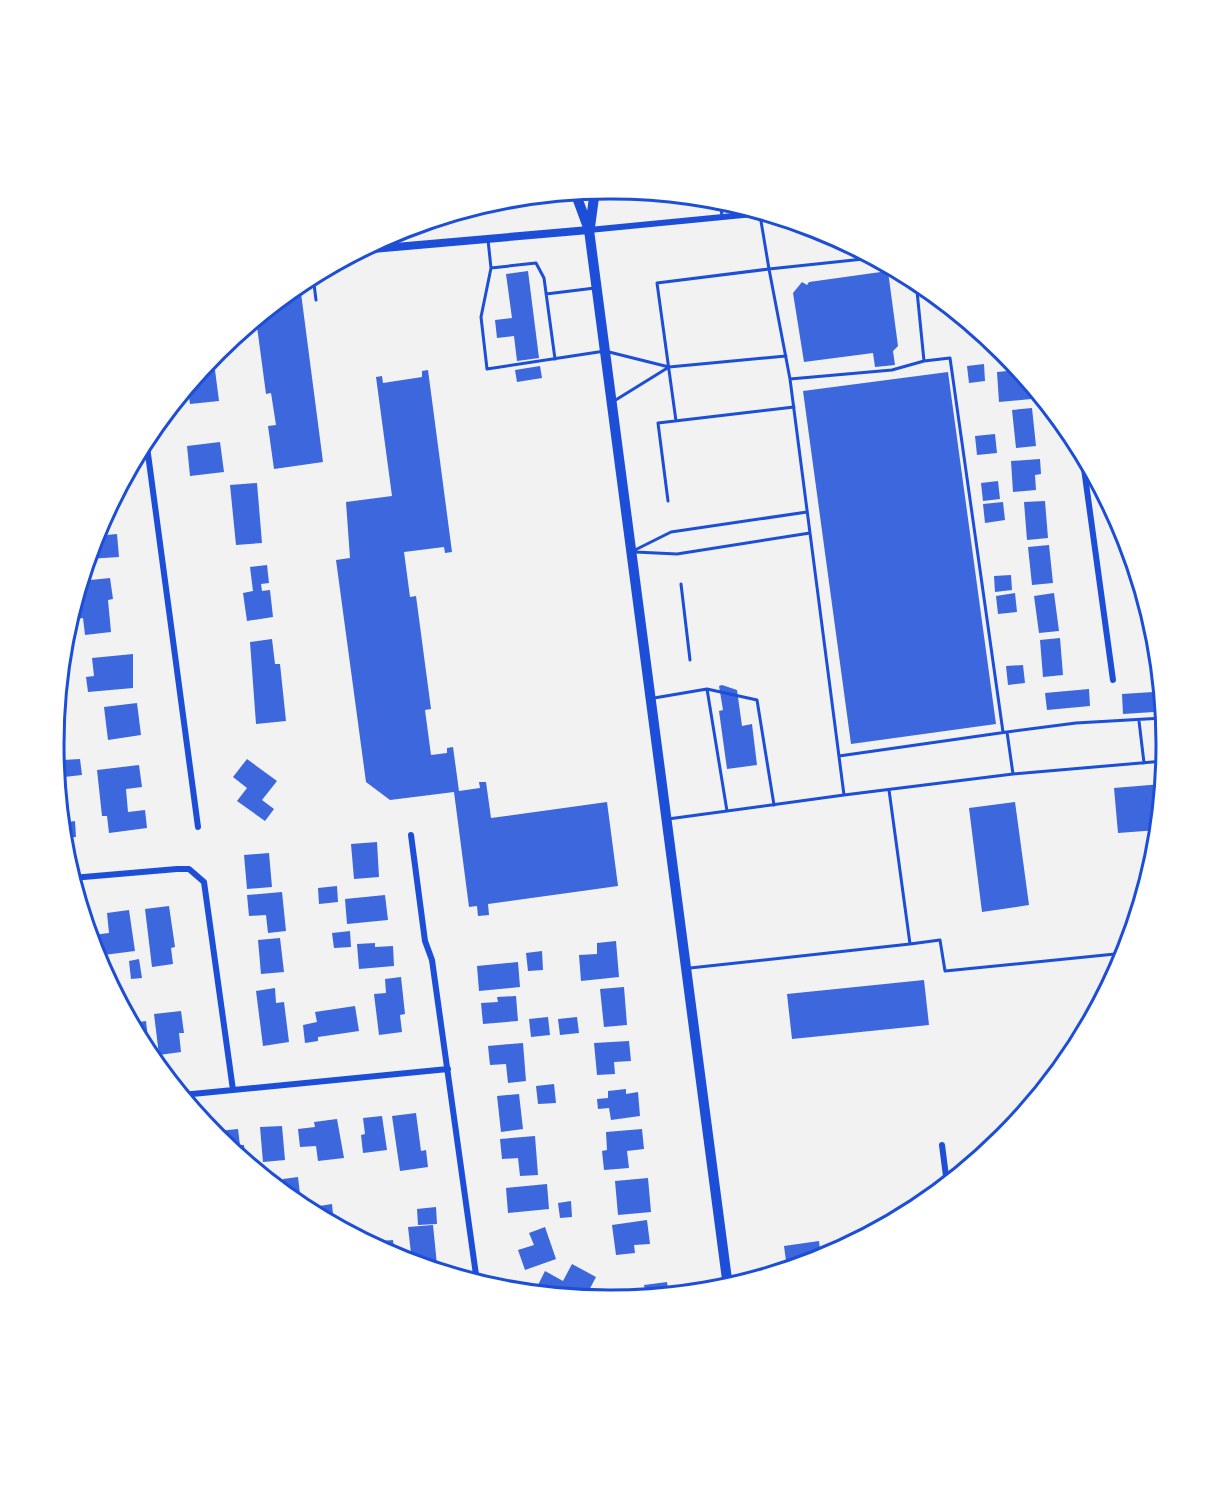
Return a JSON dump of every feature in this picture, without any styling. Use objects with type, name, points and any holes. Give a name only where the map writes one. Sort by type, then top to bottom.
[{"type":"main road","points":[[589,230],[594,199]]},
{"type":"main road","points":[[578,200],[589,230],[727,1277]]},
{"type":"street","points":[[385,248],[740,215]]},
{"type":"street","points":[[148,455],[198,826]]},
{"type":"street","points":[[1085,478],[1113,680]]},
{"type":"street","points":[[411,835],[425,941],[432,960],[476,1273]]},
{"type":"street","points":[[81,877],[189,869],[204,882],[233,1090]]},
{"type":"street","points":[[192,1094],[448,1069]]},
{"type":"street","points":[[942,1145],[946,1174]]},
{"type":"lane","points":[[721,210],[722,217]]},
{"type":"lane","points":[[763,222],[769,269],[794,407],[844,795]]},
{"type":"lane","points":[[488,239],[491,268],[481,317],[487,369],[605,351],[669,367],[786,356]]},
{"type":"lane","points":[[676,421],[657,283],[859,259]]},
{"type":"lane","points":[[491,268],[536,263],[544,278],[555,358]]},
{"type":"lane","points":[[314,286],[316,300]]},
{"type":"lane","points":[[546,294],[597,288]]},
{"type":"lane","points":[[917,294],[924,361]]},
{"type":"lane","points":[[790,379],[892,370],[924,361],[950,358],[1013,774]]},
{"type":"lane","points":[[612,403],[669,367]]},
{"type":"lane","points":[[668,501],[658,423],[794,407]]},
{"type":"lane","points":[[630,552],[671,532],[807,512]]},
{"type":"lane","points":[[630,552],[677,554],[810,533]]},
{"type":"lane","points":[[681,584],[690,660]]},
{"type":"lane","points":[[707,688],[727,811]]},
{"type":"lane","points":[[650,699],[707,688],[757,700],[774,805]]},
{"type":"lane","points":[[839,756],[1076,723],[1155,719]]},
{"type":"lane","points":[[1139,721],[1144,763]]},
{"type":"lane","points":[[665,820],[1013,774],[1155,762]]},
{"type":"lane","points":[[889,790],[910,944]]},
{"type":"lane","points":[[685,968],[940,940],[945,971],[1113,954]]},
{"type":"building","points":[[528,271],[539,358],[517,361],[514,336],[497,338],[495,320],[512,318],[506,274]]},
{"type":"building","points":[[883,272],[889,276],[898,346],[893,351],[895,365],[875,367],[873,353],[804,362],[793,293],[802,282],[807,285],[809,282]]},
{"type":"building","points":[[301,295],[323,462],[274,469],[268,426],[276,425],[271,393],[266,394],[257,328]]},
{"type":"building","points":[[984,364],[985,381],[969,383],[967,366]]},
{"type":"building","points":[[540,366],[542,378],[517,382],[515,370]]},
{"type":"building","points":[[214,370],[219,401],[190,404],[189,398]]},
{"type":"building","points":[[428,370],[452,552],[445,553],[444,547],[404,552],[410,597],[416,596],[431,709],[425,710],[431,755],[447,753],[447,748],[453,747],[459,791],[480,788],[479,782],[486,782],[491,818],[607,802],[618,886],[488,904],[489,915],[478,916],[477,906],[469,907],[454,792],[390,800],[366,782],[336,560],[350,558],[346,502],[392,496],[376,377],[382,376],[383,383],[422,377],[422,371]]},
{"type":"building","points":[[1007,371],[1031,399],[999,402],[997,372]]},
{"type":"building","points":[[948,372],[996,724],[851,744],[803,391]]},
{"type":"building","points":[[1032,408],[1036,446],[1016,448],[1012,410]]},
{"type":"building","points":[[995,434],[997,453],[977,455],[975,436]]},
{"type":"building","points":[[220,442],[224,472],[190,476],[187,446]]},
{"type":"building","points":[[1040,459],[1041,474],[1035,475],[1036,490],[1013,492],[1011,461]]},
{"type":"building","points":[[998,481],[1000,499],[983,501],[981,483]]},
{"type":"building","points":[[257,483],[262,543],[236,545],[230,485]]},
{"type":"building","points":[[1045,501],[1048,538],[1027,540],[1024,502]]},
{"type":"building","points":[[1003,502],[1005,520],[985,523],[983,504]]},
{"type":"building","points":[[117,534],[119,557],[97,558],[106,535]]},
{"type":"building","points":[[1049,545],[1053,583],[1032,585],[1028,547]]},
{"type":"building","points":[[267,565],[269,583],[261,584],[262,591],[270,590],[273,617],[247,621],[243,593],[253,591],[250,567]]},
{"type":"building","points":[[1011,575],[1012,590],[995,592],[994,576]]},
{"type":"building","points":[[110,578],[113,599],[108,600],[111,632],[85,635],[83,618],[79,619],[90,580]]},
{"type":"building","points":[[1015,593],[1017,612],[998,614],[996,596]]},
{"type":"building","points":[[1054,593],[1059,631],[1039,633],[1034,596]]},
{"type":"building","points":[[1060,638],[1063,675],[1043,677],[1040,640]]},
{"type":"building","points":[[272,639],[275,664],[280,664],[286,721],[256,724],[250,642]]},
{"type":"building","points":[[133,654],[133,688],[88,692],[86,677],[94,676],[92,658]]},
{"type":"building","points":[[1023,665],[1025,683],[1008,685],[1006,666]]},
{"type":"building","points":[[719,686],[737,690],[742,726],[752,724],[757,765],[727,769],[719,711],[723,710]]},
{"type":"building","points":[[1089,689],[1090,706],[1047,710],[1045,693]]},
{"type":"building","points":[[1153,692],[1154,712],[1123,714],[1122,694]]},
{"type":"building","points":[[137,703],[141,735],[108,740],[104,707]]},
{"type":"building","points":[[80,759],[82,775],[66,777],[65,760]]},
{"type":"building","points":[[247,759],[277,781],[262,800],[274,809],[265,821],[237,801],[247,788],[233,777]]},
{"type":"building","points":[[139,765],[142,787],[126,789],[128,812],[145,810],[147,828],[109,833],[107,816],[102,816],[97,770]]},
{"type":"building","points":[[1154,785],[1148,831],[1118,833],[1114,788]]},
{"type":"building","points":[[1015,802],[1029,905],[982,912],[969,808]]},
{"type":"building","points":[[75,821],[76,837],[73,837],[70,822]]},
{"type":"building","points":[[377,842],[379,877],[354,879],[351,844]]},
{"type":"building","points":[[269,853],[272,887],[247,889],[244,855]]},
{"type":"building","points":[[337,886],[338,902],[319,904],[318,888]]},
{"type":"building","points":[[282,892],[286,931],[268,933],[266,915],[249,916],[247,895]]},
{"type":"building","points":[[385,895],[388,920],[347,924],[345,899]]},
{"type":"building","points":[[169,906],[175,947],[171,948],[173,964],[152,967],[145,909]]},
{"type":"building","points":[[129,910],[135,951],[107,955],[99,934],[109,933],[107,913]]},
{"type":"building","points":[[350,931],[351,947],[334,948],[332,933]]},
{"type":"building","points":[[280,938],[284,972],[261,974],[258,940]]},
{"type":"building","points":[[616,941],[619,977],[581,981],[579,955],[597,954],[597,943]]},
{"type":"building","points":[[375,943],[375,947],[393,946],[394,966],[359,969],[357,944]]},
{"type":"building","points":[[542,951],[543,970],[528,971],[526,953]]},
{"type":"building","points":[[139,959],[142,978],[131,979],[129,961]]},
{"type":"building","points":[[518,962],[520,987],[479,991],[477,966]]},
{"type":"building","points":[[401,977],[405,1014],[400,1015],[402,1032],[379,1035],[374,994],[386,993],[385,979]]},
{"type":"building","points":[[924,980],[929,1025],[792,1039],[787,994]]},
{"type":"building","points":[[624,987],[627,1025],[604,1027],[600,989]]},
{"type":"building","points":[[275,988],[276,1003],[284,1002],[289,1042],[263,1046],[256,991]]},
{"type":"building","points":[[516,996],[518,1021],[483,1024],[481,1003],[498,1002],[497,997]]},
{"type":"building","points":[[355,1006],[359,1031],[318,1037],[318,1041],[305,1043],[303,1025],[317,1022],[315,1012]]},
{"type":"building","points":[[181,1011],[184,1033],[179,1033],[181,1052],[161,1055],[159,1052],[154,1014]]},
{"type":"building","points":[[548,1017],[550,1035],[531,1037],[529,1019]]},
{"type":"building","points":[[577,1017],[579,1033],[560,1035],[558,1019]]},
{"type":"building","points":[[146,1021],[147,1033],[141,1022]]},
{"type":"building","points":[[629,1041],[631,1061],[614,1062],[615,1074],[597,1075],[594,1043]]},
{"type":"building","points":[[523,1043],[526,1081],[508,1083],[506,1064],[490,1065],[488,1046]]},
{"type":"building","points":[[554,1084],[556,1103],[538,1104],[536,1086]]},
{"type":"building","points":[[626,1089],[626,1094],[638,1092],[640,1116],[611,1120],[609,1108],[598,1109],[597,1099],[608,1098],[608,1091]]},
{"type":"building","points":[[519,1094],[523,1129],[501,1132],[497,1096]]},
{"type":"building","points":[[416,1113],[421,1151],[426,1150],[428,1167],[400,1171],[392,1116]]},
{"type":"building","points":[[382,1116],[387,1150],[363,1153],[361,1135],[365,1134],[363,1118]]},
{"type":"building","points":[[337,1119],[344,1158],[318,1161],[316,1146],[300,1147],[298,1129],[315,1127],[314,1122]]},
{"type":"building","points":[[282,1126],[285,1160],[263,1162],[260,1127]]},
{"type":"building","points":[[238,1129],[240,1145],[244,1145],[245,1150],[224,1130]]},
{"type":"building","points":[[642,1129],[644,1149],[627,1151],[629,1168],[604,1170],[602,1151],[607,1150],[606,1132]]},
{"type":"building","points":[[535,1136],[538,1175],[520,1176],[518,1158],[502,1159],[500,1139]]},
{"type":"building","points":[[298,1177],[300,1193],[283,1181]]},
{"type":"building","points":[[648,1178],[651,1212],[618,1215],[615,1181]]},
{"type":"building","points":[[547,1184],[549,1209],[508,1213],[506,1188]]},
{"type":"building","points":[[571,1201],[572,1217],[560,1218],[558,1203]]},
{"type":"building","points":[[332,1204],[333,1214],[320,1206]]},
{"type":"building","points":[[436,1207],[437,1224],[418,1225],[417,1209]]},
{"type":"building","points":[[647,1220],[650,1244],[634,1245],[635,1253],[616,1255],[612,1225]]},
{"type":"building","points":[[433,1225],[437,1261],[411,1252],[408,1227]]},
{"type":"building","points":[[545,1227],[556,1259],[525,1270],[518,1250],[534,1245],[529,1233]]},
{"type":"building","points":[[819,1241],[820,1248],[786,1261],[784,1246]]},
{"type":"building","points":[[572,1264],[596,1277],[589,1289],[538,1285],[545,1271],[563,1281]]},
{"type":"building","points":[[667,1282],[668,1287],[645,1289],[644,1285]]}]
